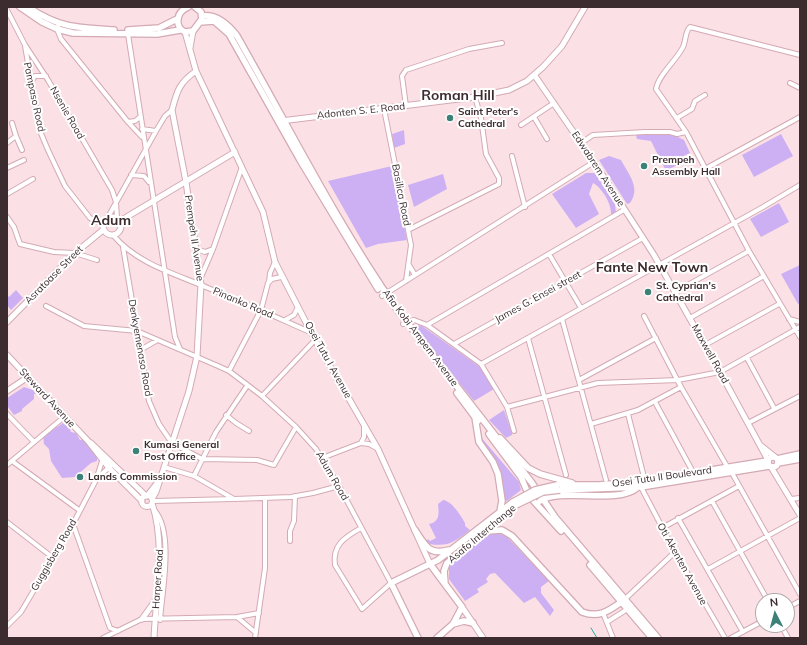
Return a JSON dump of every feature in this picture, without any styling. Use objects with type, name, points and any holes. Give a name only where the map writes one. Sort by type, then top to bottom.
[{"type":"main road","points":[[20,7],[42,22],[73,33],[128,34],[157,34],[193,31],[200,22],[202,16],[201,12],[195,7]]},
{"type":"main road","points":[[28,7],[58,27],[153,30],[177,19],[186,7]]},
{"type":"main road","points":[[202,16],[214,19]]},
{"type":"main road","points":[[177,19],[177,23],[183,31]]},
{"type":"main road","points":[[200,22],[214,19]]},
{"type":"main road","name":"Afia Kobi Ampem Avenue","points":[[214,19],[226,23],[237,36],[281,121],[384,295],[486,425],[555,518],[622,601],[626,610],[652,638]]},
{"type":"main road","name":"Afia Kobi Ampem Avenue","points":[[405,322],[521,477],[534,501],[622,601],[658,638]]},
{"type":"main road","points":[[475,417],[479,442],[493,462],[500,483],[502,501],[500,511]]},
{"type":"main road","points":[[486,425],[500,437],[524,466],[540,474],[582,485]]},
{"type":"main road","name":"Osei Tutu II Boulevard","points":[[558,488],[639,488],[732,473],[800,454]]},
{"type":"main road","name":"Osei Tutu II Boulevard","points":[[558,488],[582,485],[599,488],[728,468],[800,459]]},
{"type":"main road","name":"Asafo Interchange","points":[[445,584],[444,571],[447,563],[500,511],[525,494],[535,490],[558,488]]},
{"type":"main road","name":"Asafo Interchange","points":[[391,583],[430,564],[486,531],[510,509],[526,499],[558,488]]},
{"type":"main road","points":[[534,501],[554,496],[629,493],[639,488]]},
{"type":"main road","points":[[415,530],[428,548],[432,551],[442,552],[455,548]]},
{"type":"main road","points":[[486,531],[502,530],[512,536],[577,608],[592,615],[603,614],[622,601]]},
{"type":"main road","name":"Osei Tutu I Avenue","points":[[430,564],[462,607]]},
{"type":"main road","name":"Adum Road","points":[[391,583],[418,638]]},
{"type":"main road","points":[[437,638],[453,624],[462,607]]},
{"type":"main road","points":[[453,624],[464,621],[473,623]]},
{"type":"street","name":"Adonten S. E. Road","points":[[281,121],[475,97],[509,90],[535,76],[562,46],[585,7]]},
{"type":"street","name":"Nsenie Road","points":[[8,9],[25,45],[46,76],[112,190],[116,202]]},
{"type":"street","points":[[58,27],[61,39],[142,138]]},
{"type":"street","points":[[800,55],[690,27],[687,29],[684,46],[658,82],[656,89],[678,118],[749,251],[779,304],[800,337]]},
{"type":"street","name":"Osei Tutu I Avenue","points":[[183,31],[196,71],[263,212],[275,262],[281,277],[378,449],[430,564]]},
{"type":"street","points":[[190,51],[193,31]]},
{"type":"street","points":[[128,34],[142,129],[142,138],[175,337],[180,349]]},
{"type":"street","points":[[406,106],[402,76],[406,70],[469,49],[502,43]]},
{"type":"street","name":"Pampaso Road","points":[[25,45],[40,131],[56,169],[65,186],[90,218],[102,224]]},
{"type":"street","name":"Prempeh II Avenue","points":[[151,502],[189,391],[197,356],[201,277],[186,182],[172,110],[179,88],[184,80],[196,71]]},
{"type":"street","points":[[31,82],[35,76],[46,76]]},
{"type":"street","name":"Edwabrem Avenue","points":[[535,76],[594,162],[659,264]]},
{"type":"street","points":[[790,83],[800,88]]},
{"type":"street","points":[[678,118],[692,109],[695,101],[705,95]]},
{"type":"street","points":[[408,230],[499,184],[499,178],[484,146],[481,118],[475,97]]},
{"type":"street","points":[[521,125],[554,103]]},
{"type":"street","name":"Basilica Road","points":[[384,109],[411,249],[406,280]]},
{"type":"street","points":[[116,202],[120,229],[113,235],[107,234],[103,230],[102,224],[108,217],[116,202],[131,175],[144,150],[165,116],[172,110]]},
{"type":"street","points":[[128,122],[135,121],[140,117]]},
{"type":"street","points":[[534,117],[547,139]]},
{"type":"street","points":[[705,169],[800,117]]},
{"type":"street","points":[[12,123],[22,150]]},
{"type":"street","points":[[142,129],[156,131]]},
{"type":"street","points":[[581,143],[593,135],[645,132],[670,132],[677,134],[686,132]]},
{"type":"street","points":[[7,143],[16,136]]},
{"type":"street","points":[[108,217],[118,220],[153,202],[235,152]]},
{"type":"street","points":[[512,156],[525,207]]},
{"type":"street","points":[[7,168],[24,160]]},
{"type":"street","points":[[384,295],[594,162]]},
{"type":"street","points":[[201,277],[214,249],[242,167]]},
{"type":"street","points":[[131,175],[144,176],[150,182]]},
{"type":"street","points":[[7,194],[33,180]]},
{"type":"street","points":[[481,364],[800,185]]},
{"type":"street","points":[[427,325],[624,210]]},
{"type":"street","points":[[7,217],[14,226],[20,244],[54,252],[75,253],[97,260]]},
{"type":"street","name":"Asratoase Street","points":[[7,322],[75,253],[103,230]]},
{"type":"street","name":"Pinanko Road","points":[[113,235],[123,246],[164,270],[201,284],[312,333]]},
{"type":"street","name":"James G. Ensei street","points":[[454,344],[643,238]]},
{"type":"street","name":"Denkyemenaso Road","points":[[123,246],[136,331],[149,401],[159,424],[172,443]]},
{"type":"street","points":[[196,249],[205,252],[214,249]]},
{"type":"street","points":[[675,292],[749,251]]},
{"type":"street","points":[[549,254],[581,308]]},
{"type":"street","points":[[229,371],[261,310],[270,274],[275,262]]},
{"type":"street","name":"Maxwell Road","points":[[659,264],[760,445],[772,462]]},
{"type":"street","points":[[409,265],[415,274]]},
{"type":"street","points":[[690,318],[764,276]]},
{"type":"street","points":[[269,282],[272,279],[281,277]]},
{"type":"street","points":[[705,345],[779,304]]},
{"type":"street","points":[[46,306],[84,326],[136,331]]},
{"type":"street","points":[[284,320],[294,315],[298,306]]},
{"type":"street","points":[[644,316],[681,387],[728,468]]},
{"type":"street","points":[[562,319],[606,480]]},
{"type":"street","points":[[788,319],[800,322]]},
{"type":"street","points":[[405,322],[416,320],[427,325],[481,364],[494,382],[507,407],[514,431]]},
{"type":"street","points":[[507,407],[581,386],[604,383],[678,380],[720,372],[800,327]]},
{"type":"street","name":"Adum Road","points":[[136,331],[156,341],[180,349],[229,371],[262,396],[296,427],[322,458],[391,583]]},
{"type":"street","points":[[168,345],[175,337]]},
{"type":"street","points":[[528,338],[566,476]]},
{"type":"street","points":[[579,380],[656,338]]},
{"type":"street","points":[[262,396],[316,340]]},
{"type":"street","points":[[140,350],[156,341]]},
{"type":"street","name":"Steward Avenue","points":[[7,354],[88,442],[113,464],[145,497]]},
{"type":"street","points":[[747,358],[774,408]]},
{"type":"street","points":[[7,391],[28,377]]},
{"type":"street","points":[[194,476],[226,415],[247,386]]},
{"type":"street","points":[[591,424],[628,414],[681,387]]},
{"type":"street","points":[[748,423],[774,408],[800,396]]},
{"type":"street","points":[[654,402],[694,474]]},
{"type":"street","points":[[7,414],[34,442]]},
{"type":"street","points":[[628,414],[645,481]]},
{"type":"street","points":[[226,415],[249,431]]},
{"type":"street","points":[[7,465],[64,417]]},
{"type":"street","points":[[361,443],[364,437],[364,425]]},
{"type":"street","points":[[172,443],[202,459],[257,460],[274,465],[296,427]]},
{"type":"street","points":[[322,458],[361,443],[369,444],[378,449]]},
{"type":"street","name":"Steward Avenue","points":[[104,457],[109,468],[145,497]]},
{"type":"street","name":"Guggisberg Road","points":[[7,626],[21,612],[52,557],[73,524],[96,480],[104,457]]},
{"type":"street","points":[[12,461],[79,510]]},
{"type":"street","points":[[772,462],[779,478],[800,515]]},
{"type":"street","name":"Guggisberg Road","points":[[96,480],[113,464]]},
{"type":"street","points":[[164,467],[194,476],[234,499]]},
{"type":"street","points":[[732,473],[800,594]]},
{"type":"street","name":"Prempeh II Avenue","points":[[145,497],[159,481]]},
{"type":"street","points":[[151,502],[145,497],[143,504],[151,502],[295,496],[338,486]]},
{"type":"street","points":[[662,528],[739,486]]},
{"type":"street","name":"Oti Akenten Avenue","points":[[639,488],[725,638]]},
{"type":"street","points":[[290,541],[290,531],[294,520],[295,496]]},
{"type":"street","points":[[256,636],[265,568],[266,498]]},
{"type":"street","points":[[791,499],[800,498]]},
{"type":"street","points":[[712,501],[764,593]]},
{"type":"street","name":"Harper Road","points":[[151,502],[157,520]]},
{"type":"street","name":"Harper Road","points":[[151,502],[157,520],[160,543],[156,599],[157,620],[154,638]]},
{"type":"street","points":[[154,511],[162,522],[166,543],[157,620]]},
{"type":"street","points":[[678,518],[743,632]]},
{"type":"street","points":[[708,569],[800,518]]},
{"type":"street","points":[[7,522],[52,557]]},
{"type":"street","points":[[73,524],[110,628],[118,631]]},
{"type":"street","points":[[361,528],[336,547],[335,565],[362,608],[391,583]]},
{"type":"street","points":[[622,601],[675,552]]},
{"type":"street","points":[[142,620],[156,599]]},
{"type":"street","name":"Osei Tutu I Avenue","points":[[462,607],[483,638]]},
{"type":"street","points":[[607,622],[626,610]]},
{"type":"street","points":[[103,638],[142,620],[237,617],[259,613]]},
{"type":"street","points":[[603,614],[613,638]]},
{"type":"street","points":[[237,617],[256,636]]},
{"type":"street","points":[[731,638],[755,625]]},
{"type":"shaded area","points":[[404,130],[405,144],[394,148],[392,134]]},
{"type":"shaded area","points":[[672,134],[684,140],[690,153],[677,159],[679,164],[666,171],[651,141],[637,139],[636,135]]},
{"type":"shaded area","points":[[781,134],[793,156],[754,177],[742,155]]},
{"type":"shaded area","points":[[609,156],[621,160],[633,182],[634,192],[630,203],[627,204],[599,160]]},
{"type":"shaded area","points":[[392,166],[407,240],[378,244],[366,248],[328,181]]},
{"type":"shaded area","points":[[586,173],[595,173],[615,204],[616,213],[611,215],[610,206],[606,197],[593,183],[589,194],[599,214],[576,228],[552,194]]},
{"type":"shaded area","points":[[443,174],[447,189],[414,207],[408,185]]},
{"type":"shaded area","points":[[779,203],[789,222],[761,237],[750,219]]},
{"type":"shaded area","points":[[800,265],[800,303],[798,304],[781,274]]},
{"type":"shaded area","points":[[16,290],[23,298],[11,310],[7,305],[7,295],[9,297]]},
{"type":"shaded area","points":[[413,326],[422,326],[480,367],[494,389],[474,401]]},
{"type":"shaded area","points":[[24,387],[33,390],[36,394],[34,394],[34,399],[22,409],[22,411],[14,415],[8,407],[7,398]]},
{"type":"shaded area","points":[[504,410],[512,433],[512,435],[506,438],[489,420]]},
{"type":"shaded area","points":[[64,422],[68,424],[71,432],[76,433],[80,440],[84,439],[97,454],[97,461],[91,463],[75,477],[62,478],[51,461],[49,449],[44,444],[43,436]]},
{"type":"shaded area","points":[[480,436],[519,482],[521,490],[507,501],[505,500],[499,469],[483,447]]},
{"type":"shaded area","points":[[443,500],[453,506],[465,523],[465,526],[470,530],[451,543],[442,545],[429,544],[426,541],[428,539],[430,541],[436,538],[429,524],[433,523],[437,519],[438,504]]},
{"type":"shaded area","points":[[491,533],[500,534],[507,537],[549,581],[541,587],[541,593],[554,610],[550,616],[535,597],[524,603],[495,573],[490,574],[486,579],[488,582],[477,589],[479,592],[465,601],[449,579],[449,567],[452,562],[485,535]]},
{"type":"waterway","points":[[591,628],[597,638]]},
{"type":"place","name":"Saint Peter's Cathedral","points":[[450,118]]},
{"type":"place","name":"Prempeh Assembly Hall","points":[[644,166]]},
{"type":"place","name":"St. Cyprian's Cathedral","points":[[648,292]]},
{"type":"place","name":"Kumasi General Post Office","points":[[136,451]]},
{"type":"place","name":"Lands Commission","points":[[80,477]]},
{"type":"district","name":"Roman Hill","points":[[458,96]]},
{"type":"district","name":"Adum","points":[[111,221]]},
{"type":"district","name":"Fante New Town","points":[[652,268]]}]
